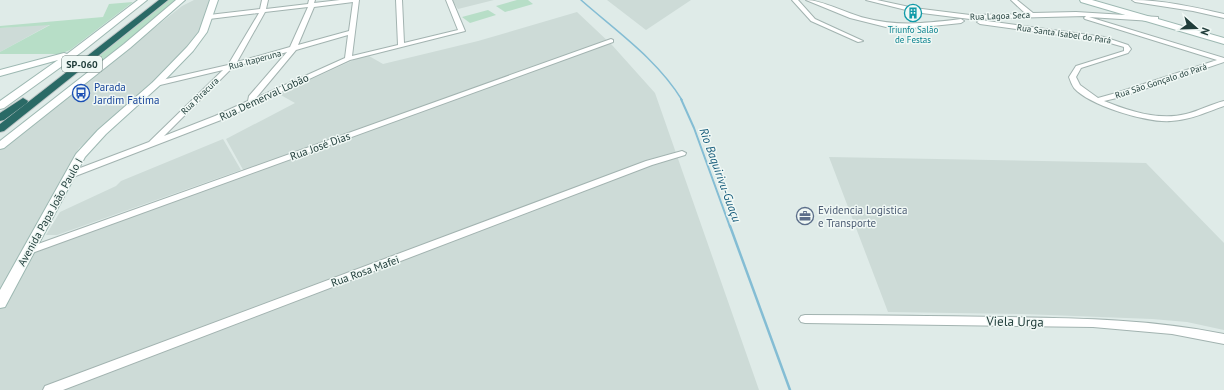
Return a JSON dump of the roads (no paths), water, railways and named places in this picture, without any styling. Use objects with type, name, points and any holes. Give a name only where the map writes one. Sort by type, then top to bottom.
[{"type":"highway","name":"SP-060","points":[[0,118],[156,0]]},
{"type":"highway","name":"SP-060","points":[[0,129],[164,0]]},
{"type":"street","points":[[0,106],[80,49],[143,0]]},
{"type":"street","points":[[0,146],[127,46],[181,0]]},
{"type":"street","name":"Avenida Papa João Paulo I","points":[[0,303],[80,156],[92,142],[156,84],[190,49],[203,32],[214,0]]},
{"type":"street","name":"Rua Piracura","points":[[149,146],[231,66],[263,10],[265,0]]},
{"type":"street","points":[[209,17],[312,2],[355,0],[348,59]]},
{"type":"street","points":[[400,0],[401,45]]},
{"type":"street","name":"Rua Demerval Lobão","points":[[70,175],[149,146],[252,103],[348,59],[462,31],[449,0]]},
{"type":"street","points":[[795,0],[813,20],[860,41]]},
{"type":"street","points":[[809,0],[853,16],[895,26],[981,20]]},
{"type":"street","name":"Rua Lagoa Seca","points":[[869,0],[914,10],[981,20],[1031,15],[1078,14],[1154,19]]},
{"type":"street","points":[[1014,0],[1031,15]]},
{"type":"street","points":[[1085,0],[1154,19]]},
{"type":"street","points":[[1095,0],[1224,40]]},
{"type":"street","points":[[1135,0],[1181,7],[1224,16]]},
{"type":"street","points":[[252,103],[252,98],[294,49],[312,2]]},
{"type":"street","points":[[1078,14],[1224,60]]},
{"type":"street","points":[[950,15],[961,21]]},
{"type":"street","name":"Rua Santa Isabel do Pará","points":[[981,20],[1104,38],[1126,46],[1128,49],[1126,52],[1087,63],[1078,67],[1073,72],[1073,80],[1078,87],[1097,100],[1126,112],[1162,119],[1178,118],[1195,115],[1224,103]]},
{"type":"street","name":"Rua Itaperuna","points":[[156,84],[231,66],[352,32]]},
{"type":"street","name":"Rua José Dias","points":[[28,251],[610,41]]},
{"type":"street","points":[[0,73],[46,62],[80,49]]},
{"type":"street","name":"Rua São Gonçalo do Pará","points":[[1097,100],[1118,95],[1224,60]]},
{"type":"street","name":"Rua Rosa Mafei","points":[[49,390],[649,164],[682,153]]},
{"type":"street","name":"Viela Urga","points":[[804,318],[1086,322],[1152,326],[1185,330],[1224,339]]},
{"type":"waterway","name":"Rio Baquirivu-Guaçu","points":[[581,0],[622,34],[661,71],[682,100]]},
{"type":"waterway","name":"Rio Baquirivu-Guaçu","points":[[681,99],[694,128],[730,227]]},
{"type":"waterway","name":"Rio Baquirivu-Guaçu","points":[[730,226],[790,390]]},
{"type":"place","name":"Triunfo Salão de Festas","points":[[913,13]]},
{"type":"place","name":"Parada Jardim Fatima","points":[[81,93]]},
{"type":"place","name":"Evidencia Logistica e Transporte","points":[[805,216]]}]
